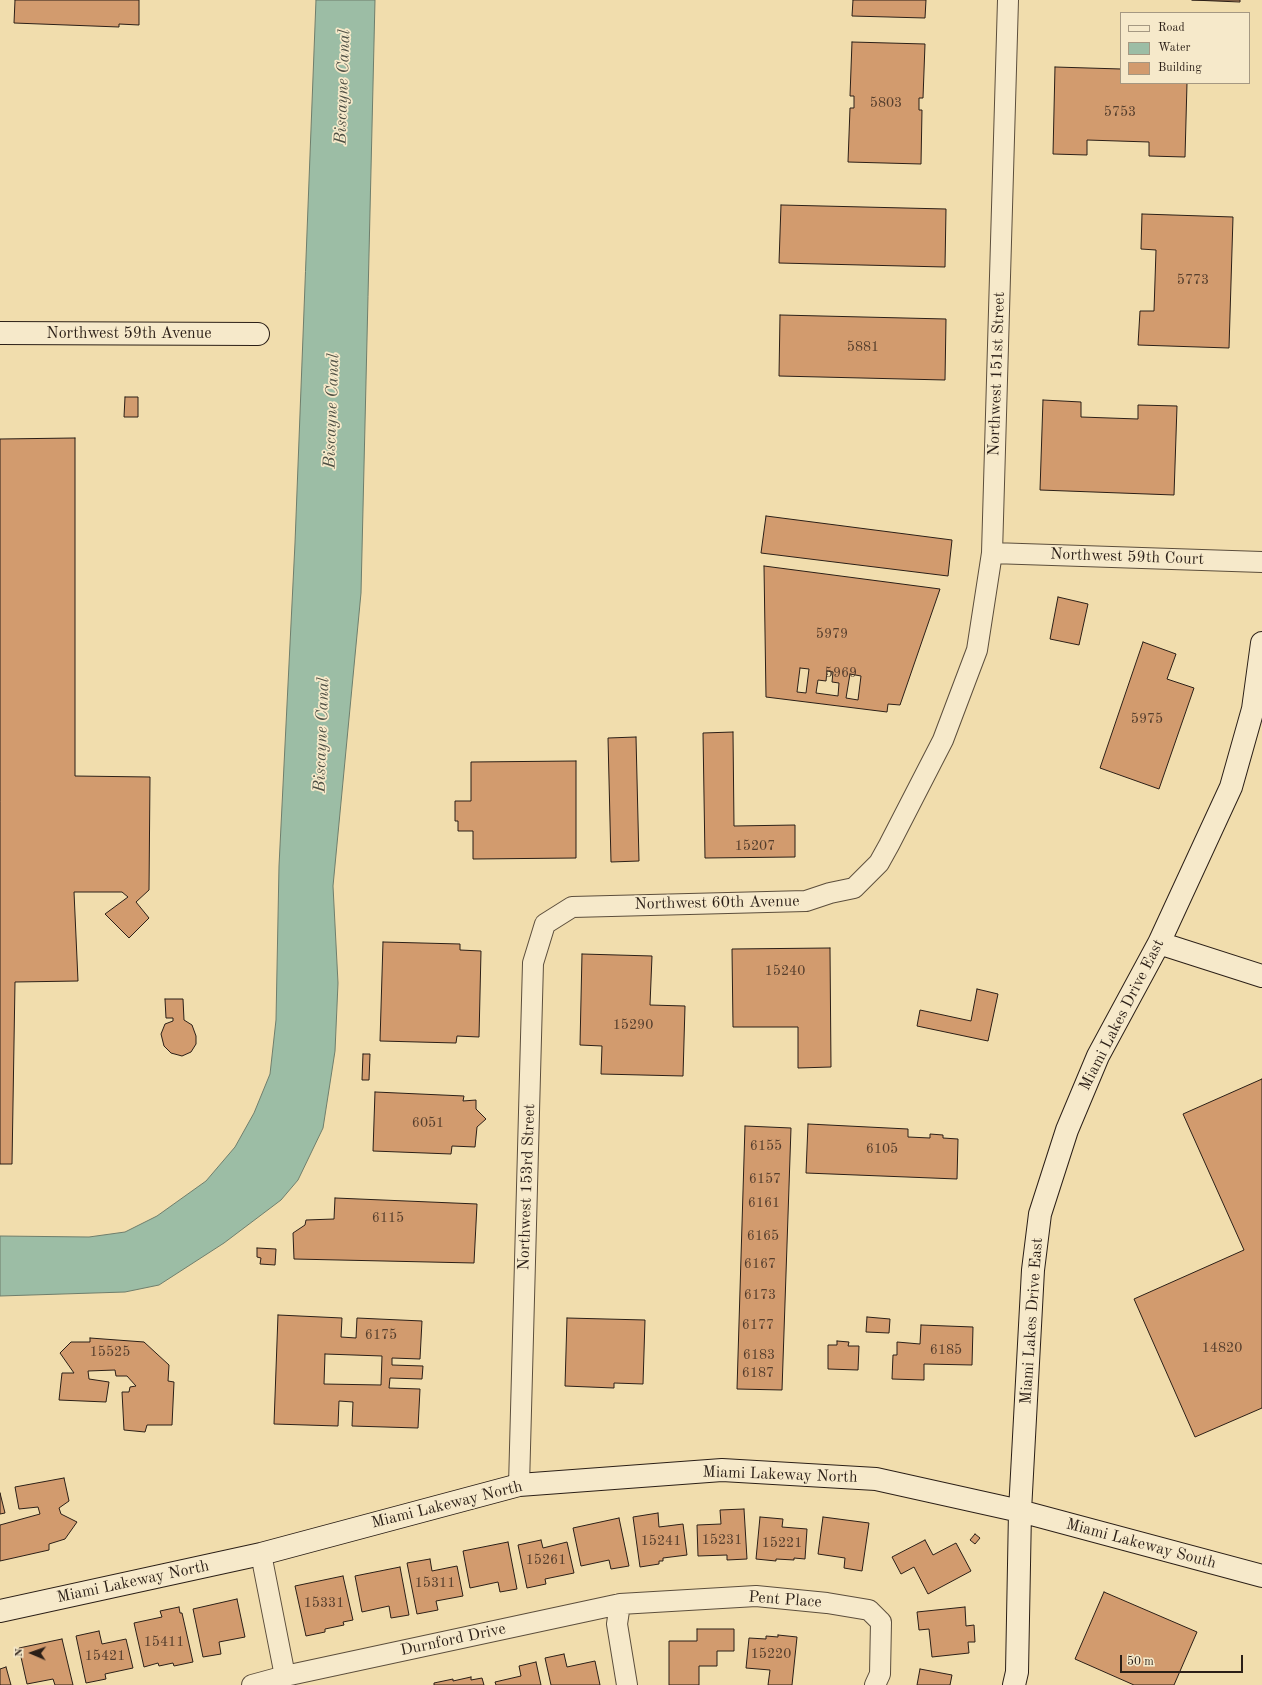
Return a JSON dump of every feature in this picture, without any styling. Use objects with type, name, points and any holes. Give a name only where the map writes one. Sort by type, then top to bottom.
[{"type":"street","name":"Northwest 151st Street","points":[[943,740],[978,650],[992,553],[1008,0]]},
{"type":"street","name":"Northwest 59th Avenue","points":[[0,333],[258,334]]},
{"type":"street","name":"Northwest 59th Court","points":[[992,553],[1262,562]]},
{"type":"street","name":"Miami Lakes Drive East","points":[[1014,1685],[1017,1672],[1020,1511],[1033,1270],[1040,1214],[1067,1130],[1098,1056],[1159,942],[1231,787],[1253,709],[1262,643]]},
{"type":"street","name":"Northwest 60th Avenue","points":[[572,906],[806,901],[830,893],[854,888],[879,863],[943,740]]},
{"type":"street","name":"Northwest 153rd Street","points":[[519,1485],[533,963],[544,924],[572,906]]},
{"type":"street","points":[[1159,942],[1262,976]]},
{"type":"street","name":"Miami Lakeway North","points":[[0,1611],[261,1554],[519,1485],[722,1470],[876,1479],[1020,1511]]},
{"type":"street","name":"Miami Lakeway South","points":[[1020,1511],[1262,1576]]},
{"type":"street","points":[[261,1554],[285,1676]]},
{"type":"street","name":"Pent Place","points":[[620,1604],[756,1596],[827,1603],[869,1610],[880,1622],[880,1674],[875,1685]]},
{"type":"street","points":[[620,1604],[617,1624],[627,1685]]},
{"type":"street","name":"Durnford Drive","points":[[252,1685],[285,1676],[620,1604]]},
{"type":"water","name":"Biscayne Canal","points":[[316,0],[375,0],[361,593],[333,886],[338,983],[335,1051],[323,1128],[298,1180],[281,1200],[224,1243],[159,1285],[125,1292],[0,1296],[0,1236],[89,1237],[125,1232],[157,1216],[206,1181],[235,1147],[254,1113],[270,1074],[276,1020],[279,866],[295,543]]},
{"type":"building","points":[[15,0],[139,0],[139,25],[119,24],[119,27],[14,23]]},
{"type":"building","points":[[853,0],[926,0],[925,18],[852,16]]},
{"type":"building","points":[[1192,0],[1240,0],[1240,2]]},
{"type":"building","points":[[852,42],[925,44],[923,98],[919,98],[919,110],[922,110],[921,164],[848,162],[850,108],[854,108],[854,96],[850,96]]},
{"type":"building","points":[[1055,67],[1120,69],[1120,84],[1187,84],[1185,157],[1149,156],[1149,142],[1087,140],[1087,155],[1053,154]]},
{"type":"building","points":[[781,205],[946,209],[945,267],[779,263]]},
{"type":"building","points":[[1142,214],[1233,217],[1229,348],[1138,345],[1140,311],[1154,311],[1156,250],[1141,249]]},
{"type":"building","points":[[780,315],[946,319],[945,380],[779,376]]},
{"type":"building","points":[[125,397],[138,397],[138,417],[124,417]]},
{"type":"building","points":[[1043,400],[1081,402],[1081,417],[1138,419],[1138,405],[1177,406],[1174,495],[1040,490]]},
{"type":"building","points":[[75,438],[75,776],[150,777],[149,890],[136,902],[149,918],[129,938],[105,914],[128,897],[122,892],[74,892],[78,981],[15,982],[12,1164],[0,1164],[0,439]]},
{"type":"building","points":[[766,516],[952,540],[948,576],[761,553]]},
{"type":"building","points":[[764,566],[940,589],[900,705],[888,704],[887,712],[766,697]],"holes":[[[800,668],[809,669],[806,693],[797,692]],[[827,671],[833,672],[832,682],[839,683],[838,696],[816,693],[818,680],[826,681]],[[850,674],[861,676],[858,700],[846,698]]]},
{"type":"building","points":[[1058,597],[1088,604],[1079,645],[1050,639]]},
{"type":"building","points":[[1143,642],[1176,654],[1167,679],[1194,688],[1159,789],[1100,768]]},
{"type":"building","points":[[733,732],[734,826],[795,825],[795,857],[705,858],[703,733]]},
{"type":"building","points":[[636,737],[639,861],[611,862],[608,738]]},
{"type":"building","points":[[576,761],[576,858],[473,859],[473,831],[458,831],[458,821],[455,821],[455,801],[471,801],[471,762]]},
{"type":"building","points":[[383,942],[460,944],[460,950],[481,951],[479,1037],[457,1036],[456,1043],[380,1041]]},
{"type":"building","points":[[830,948],[831,1067],[798,1068],[798,1027],[733,1027],[732,949]]},
{"type":"building","points":[[582,954],[652,956],[650,1005],[685,1006],[683,1076],[601,1074],[602,1046],[580,1045]]},
{"type":"building","points":[[977,989],[998,994],[988,1041],[917,1026],[920,1010],[971,1021]]},
{"type":"building","points":[[165,999],[183,999],[184,1020],[192,1025],[196,1036],[196,1044],[191,1052],[182,1056],[171,1053],[164,1046],[161,1034],[165,1024],[173,1021],[173,1018],[166,1018]]},
{"type":"building","points":[[363,1054],[370,1054],[369,1080],[362,1080]]},
{"type":"building","points":[[1262,1079],[1262,1408],[1195,1437],[1134,1299],[1244,1250],[1183,1114]]},
{"type":"building","points":[[375,1092],[464,1096],[463,1101],[476,1100],[476,1109],[486,1119],[477,1127],[475,1147],[452,1146],[451,1154],[373,1151]]},
{"type":"building","points":[[808,1124],[908,1129],[908,1137],[930,1138],[930,1134],[943,1135],[943,1138],[958,1139],[957,1179],[806,1173]]},
{"type":"building","points":[[745,1126],[791,1128],[782,1390],[737,1389]]},
{"type":"building","points":[[335,1198],[477,1204],[474,1263],[294,1259],[293,1233],[305,1225],[306,1220],[334,1219]]},
{"type":"building","points":[[257,1248],[276,1249],[275,1265],[260,1264],[261,1258],[257,1257]]},
{"type":"building","points":[[278,1315],[342,1318],[341,1337],[356,1338],[357,1318],[422,1321],[420,1359],[392,1358],[392,1365],[423,1366],[422,1379],[390,1378],[389,1388],[420,1389],[418,1428],[352,1426],[353,1402],[339,1401],[338,1426],[274,1424]],"holes":[[[325,1354],[382,1356],[381,1385],[324,1384]]]},
{"type":"building","points":[[867,1317],[890,1319],[889,1333],[866,1332]]},
{"type":"building","points":[[567,1318],[645,1320],[643,1384],[614,1383],[614,1388],[565,1386]]},
{"type":"building","points":[[921,1325],[973,1327],[972,1365],[924,1364],[924,1380],[892,1379],[893,1355],[897,1355],[897,1342],[920,1344]]},
{"type":"building","points":[[90,1338],[144,1342],[169,1365],[168,1381],[174,1382],[172,1425],[147,1425],[145,1432],[124,1430],[122,1392],[129,1392],[130,1387],[136,1386],[127,1376],[116,1376],[115,1370],[88,1371],[89,1379],[109,1382],[106,1402],[59,1400],[62,1373],[74,1373],[60,1353],[71,1342],[90,1342]]},
{"type":"building","points":[[837,1341],[849,1342],[848,1346],[859,1346],[858,1370],[828,1369],[828,1345],[837,1345]]},
{"type":"building","points":[[64,1478],[69,1501],[59,1508],[61,1514],[77,1522],[65,1539],[49,1544],[49,1550],[0,1561],[0,1525],[40,1514],[38,1507],[19,1509],[15,1487]]},
{"type":"building","points":[[0,1493],[5,1513],[0,1514]]},
{"type":"building","points":[[744,1509],[747,1559],[727,1560],[727,1555],[698,1556],[697,1525],[721,1524],[720,1510]]},
{"type":"building","points":[[658,1513],[659,1527],[683,1524],[687,1555],[663,1558],[663,1561],[659,1561],[659,1564],[640,1567],[633,1517]]},
{"type":"building","points":[[760,1517],[783,1519],[782,1527],[807,1529],[805,1559],[776,1559],[776,1561],[756,1559]]},
{"type":"building","points":[[823,1517],[869,1523],[862,1571],[844,1568],[845,1558],[818,1554]]},
{"type":"building","points":[[619,1518],[629,1566],[611,1569],[609,1560],[581,1566],[573,1528]]},
{"type":"building","points":[[975,1534],[980,1538],[975,1544],[970,1540]]},
{"type":"building","points":[[541,1540],[543,1548],[567,1542],[574,1573],[545,1579],[546,1584],[527,1588],[518,1545]]},
{"type":"building","points":[[925,1540],[933,1555],[956,1543],[971,1571],[928,1594],[914,1567],[901,1574],[892,1557]]},
{"type":"building","points":[[508,1542],[517,1589],[500,1592],[498,1582],[470,1588],[463,1551]]},
{"type":"building","points":[[430,1559],[432,1571],[457,1566],[463,1596],[436,1601],[438,1610],[417,1614],[407,1563]]},
{"type":"building","points":[[400,1567],[409,1615],[391,1618],[389,1606],[362,1612],[355,1576]]},
{"type":"building","points":[[343,1576],[353,1620],[343,1622],[344,1625],[325,1629],[325,1632],[306,1636],[295,1586]]},
{"type":"building","points":[[1104,1592],[1197,1632],[1174,1685],[1134,1685],[1075,1659]]},
{"type":"building","points":[[237,1599],[245,1637],[219,1642],[221,1654],[203,1657],[193,1609]]},
{"type":"building","points":[[179,1607],[180,1613],[182,1613],[193,1662],[174,1666],[173,1663],[159,1666],[158,1663],[144,1667],[134,1623],[162,1617],[160,1611]]},
{"type":"building","points":[[965,1607],[966,1626],[974,1625],[975,1642],[968,1642],[969,1653],[932,1657],[929,1629],[919,1630],[917,1612]]},
{"type":"building","points":[[697,1629],[734,1629],[734,1651],[717,1651],[717,1666],[699,1666],[699,1685],[669,1685],[669,1641],[697,1641]]},
{"type":"building","points":[[99,1631],[102,1644],[126,1639],[133,1668],[105,1674],[106,1679],[86,1683],[76,1636]]},
{"type":"building","points":[[778,1635],[797,1637],[792,1685],[768,1685],[770,1670],[746,1668],[749,1638],[766,1639],[766,1636],[778,1637]]},
{"type":"building","points":[[62,1639],[73,1685],[55,1685],[53,1679],[27,1684],[19,1648]]},
{"type":"building","points":[[564,1654],[567,1667],[595,1661],[600,1685],[551,1685],[545,1658]]},
{"type":"building","points":[[536,1662],[541,1685],[496,1685],[495,1682],[521,1676],[519,1666]]},
{"type":"building","points":[[6,1667],[11,1685],[0,1685],[0,1669]]},
{"type":"building","points":[[920,1669],[952,1675],[950,1685],[917,1685]]},
{"type":"building","points":[[471,1677],[471,1680],[482,1678],[484,1685],[434,1685],[434,1683]]}]
